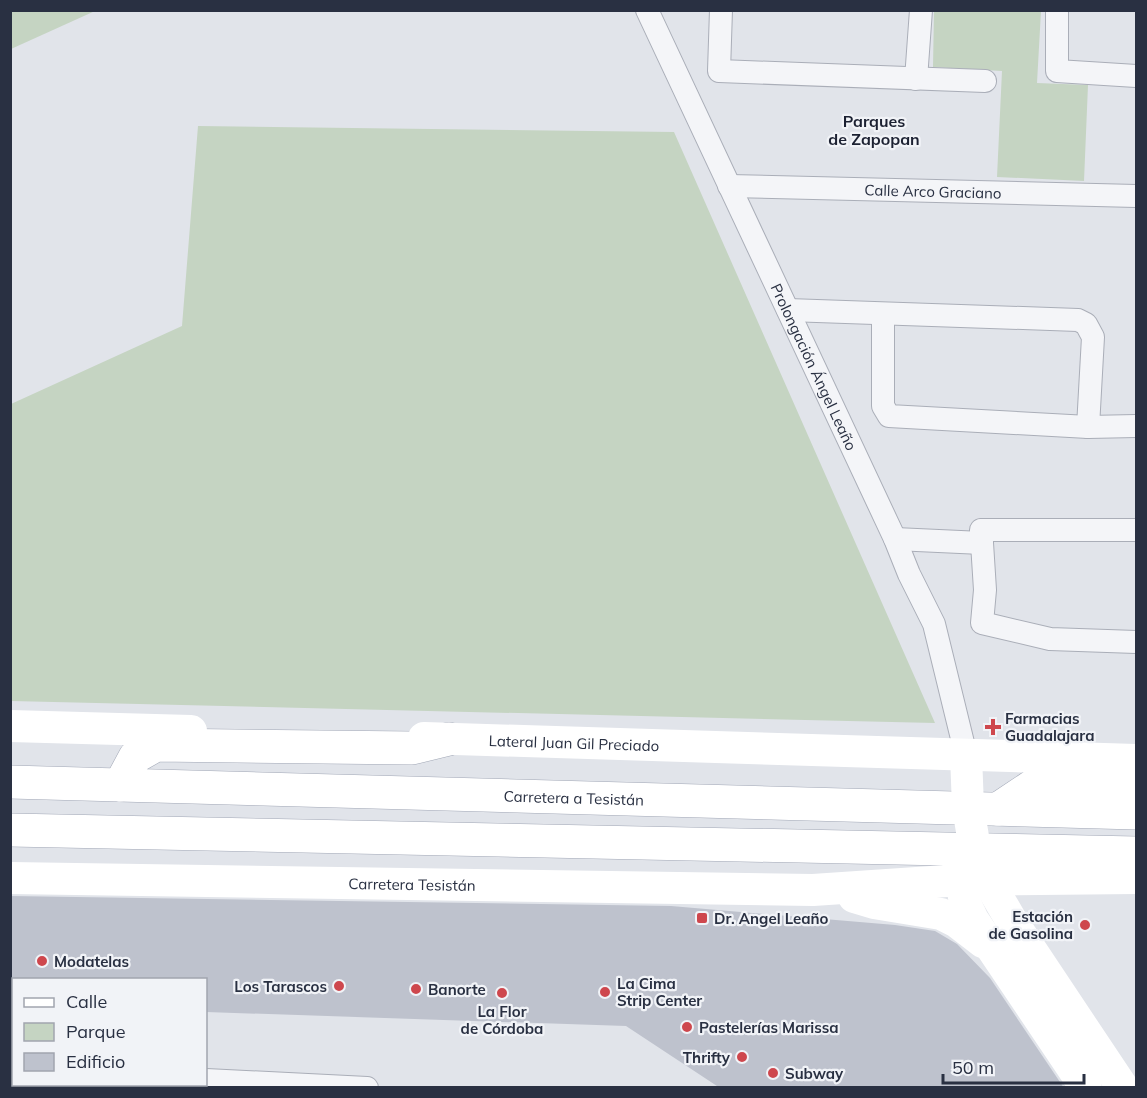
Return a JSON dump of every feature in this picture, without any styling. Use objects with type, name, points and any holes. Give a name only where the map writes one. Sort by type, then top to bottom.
[{"type":"main road","name":"Lateral Juan Gil Preciado","points":[[10,726],[449,739],[960,747],[1137,760]]},
{"type":"main road","points":[[120,785],[135,757],[156,745],[412,748],[449,739]]},
{"type":"main road","name":"Prolongación Ángel Leaño","points":[[960,747],[973,808],[965,903],[989,947]]},
{"type":"main road","name":"Carretera a Tesistán","points":[[10,782],[1137,813]]},
{"type":"main road","points":[[973,808],[1034,785],[1137,784]]},
{"type":"main road","points":[[10,830],[970,864],[1137,878]]},
{"type":"main road","points":[[822,890],[970,864],[1137,853]]},
{"type":"main road","points":[[970,864],[1011,920],[1123,1088]]},
{"type":"main road","name":"Carretera Tesistán","points":[[10,878],[822,890]]},
{"type":"main road","points":[[822,890],[874,903],[941,914],[957,922],[989,947],[1035,1009],[1086,1088]]},
{"type":"street","name":"Prolongación Ángel Leaño","points":[[647,10],[934,624],[960,747]]},
{"type":"street","points":[[721,10],[719,71],[985,81]]},
{"type":"street","points":[[916,78],[921,10]]},
{"type":"street","points":[[1057,10],[1057,71],[1137,76]]},
{"type":"street","name":"Calle Arco Graciano","points":[[729,186],[1137,196]]},
{"type":"street","points":[[788,310],[1073,318],[1086,324],[1093,337],[1088,426]]},
{"type":"street","points":[[884,314],[883,406],[889,416],[1088,426],[1137,426]]},
{"type":"street","points":[[1137,530],[981,530],[985,590],[982,623],[1050,639],[1137,642]]},
{"type":"street","points":[[895,539],[982,543]]},
{"type":"street","points":[[207,1080],[368,1088]]},
{"type":"green space","points":[[11,10],[95,10],[95,11],[11,49]]},
{"type":"green space","points":[[934,11],[1041,11],[1037,83],[1088,85],[1084,181],[997,177],[1002,71],[933,67]]},
{"type":"green space","points":[[198,126],[674,132],[935,723],[11,701],[11,404],[182,326]]},
{"type":"building","name":"La Cima Strip Center","points":[[10,896],[671,906],[895,925],[935,931],[957,944],[990,978],[1064,1088],[720,1088],[626,1026],[207,1012],[207,978],[12,978],[10,980]]},
{"type":"place","name":"Farmacias Guadalajara","points":[[993,727]]},
{"type":"place","name":"Dr. Angel Leaño","points":[[702,918]]},
{"type":"place","name":"Estación de Gasolina","points":[[1085,925]]},
{"type":"place","name":"Modatelas","points":[[42,961]]},
{"type":"place","name":"Los Tarascos","points":[[339,986]]},
{"type":"place","name":"Banorte","points":[[416,989]]},
{"type":"place","name":"La Cima Strip Center","points":[[605,992]]},
{"type":"place","name":"La Flor de Córdoba","points":[[502,993]]},
{"type":"place","name":"Pastelerías Marissa","points":[[687,1027]]},
{"type":"place","name":"Thrifty","points":[[742,1057]]},
{"type":"place","name":"Subway","points":[[773,1073]]},
{"type":"district","name":"Parques de Zapopan","points":[[874,130]]}]
